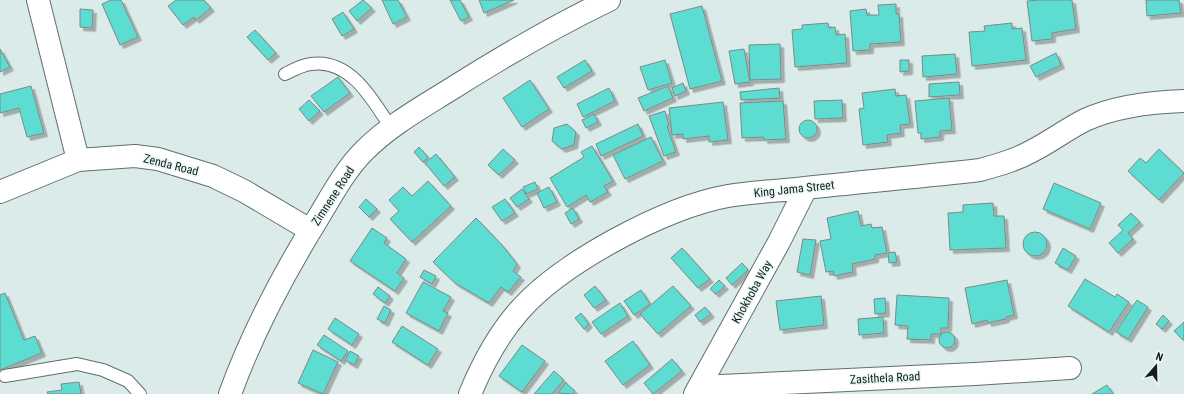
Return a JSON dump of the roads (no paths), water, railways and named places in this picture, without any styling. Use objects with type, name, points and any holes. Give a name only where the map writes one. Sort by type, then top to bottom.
[{"type":"street","points":[[38,0],[78,160]]},
{"type":"street","name":"Zimnene Road","points":[[230,394],[258,329],[284,276],[341,180],[364,151],[391,128],[496,61],[567,21],[609,0]]},
{"type":"street","name":"King Jama Street","points":[[470,394],[478,374],[499,338],[519,311],[550,284],[591,254],[641,227],[680,209],[727,196],[980,170],[1004,164],[1032,151],[1086,120],[1119,108],[1155,102],[1184,101]]},
{"type":"street","name":"Zenda Road","points":[[0,192],[78,160],[135,156],[158,159],[213,176],[244,191],[310,230]]},
{"type":"street","name":"Khokhoba Way","points":[[697,390],[779,242],[806,188]]},
{"type":"street","name":"Zasithela Road","points":[[697,390],[1070,368]]},
{"type":"lane","points":[[285,74],[310,64],[335,66],[357,81],[367,92],[391,128]]},
{"type":"lane","points":[[5,376],[78,364],[103,370],[128,381],[140,394]]}]
